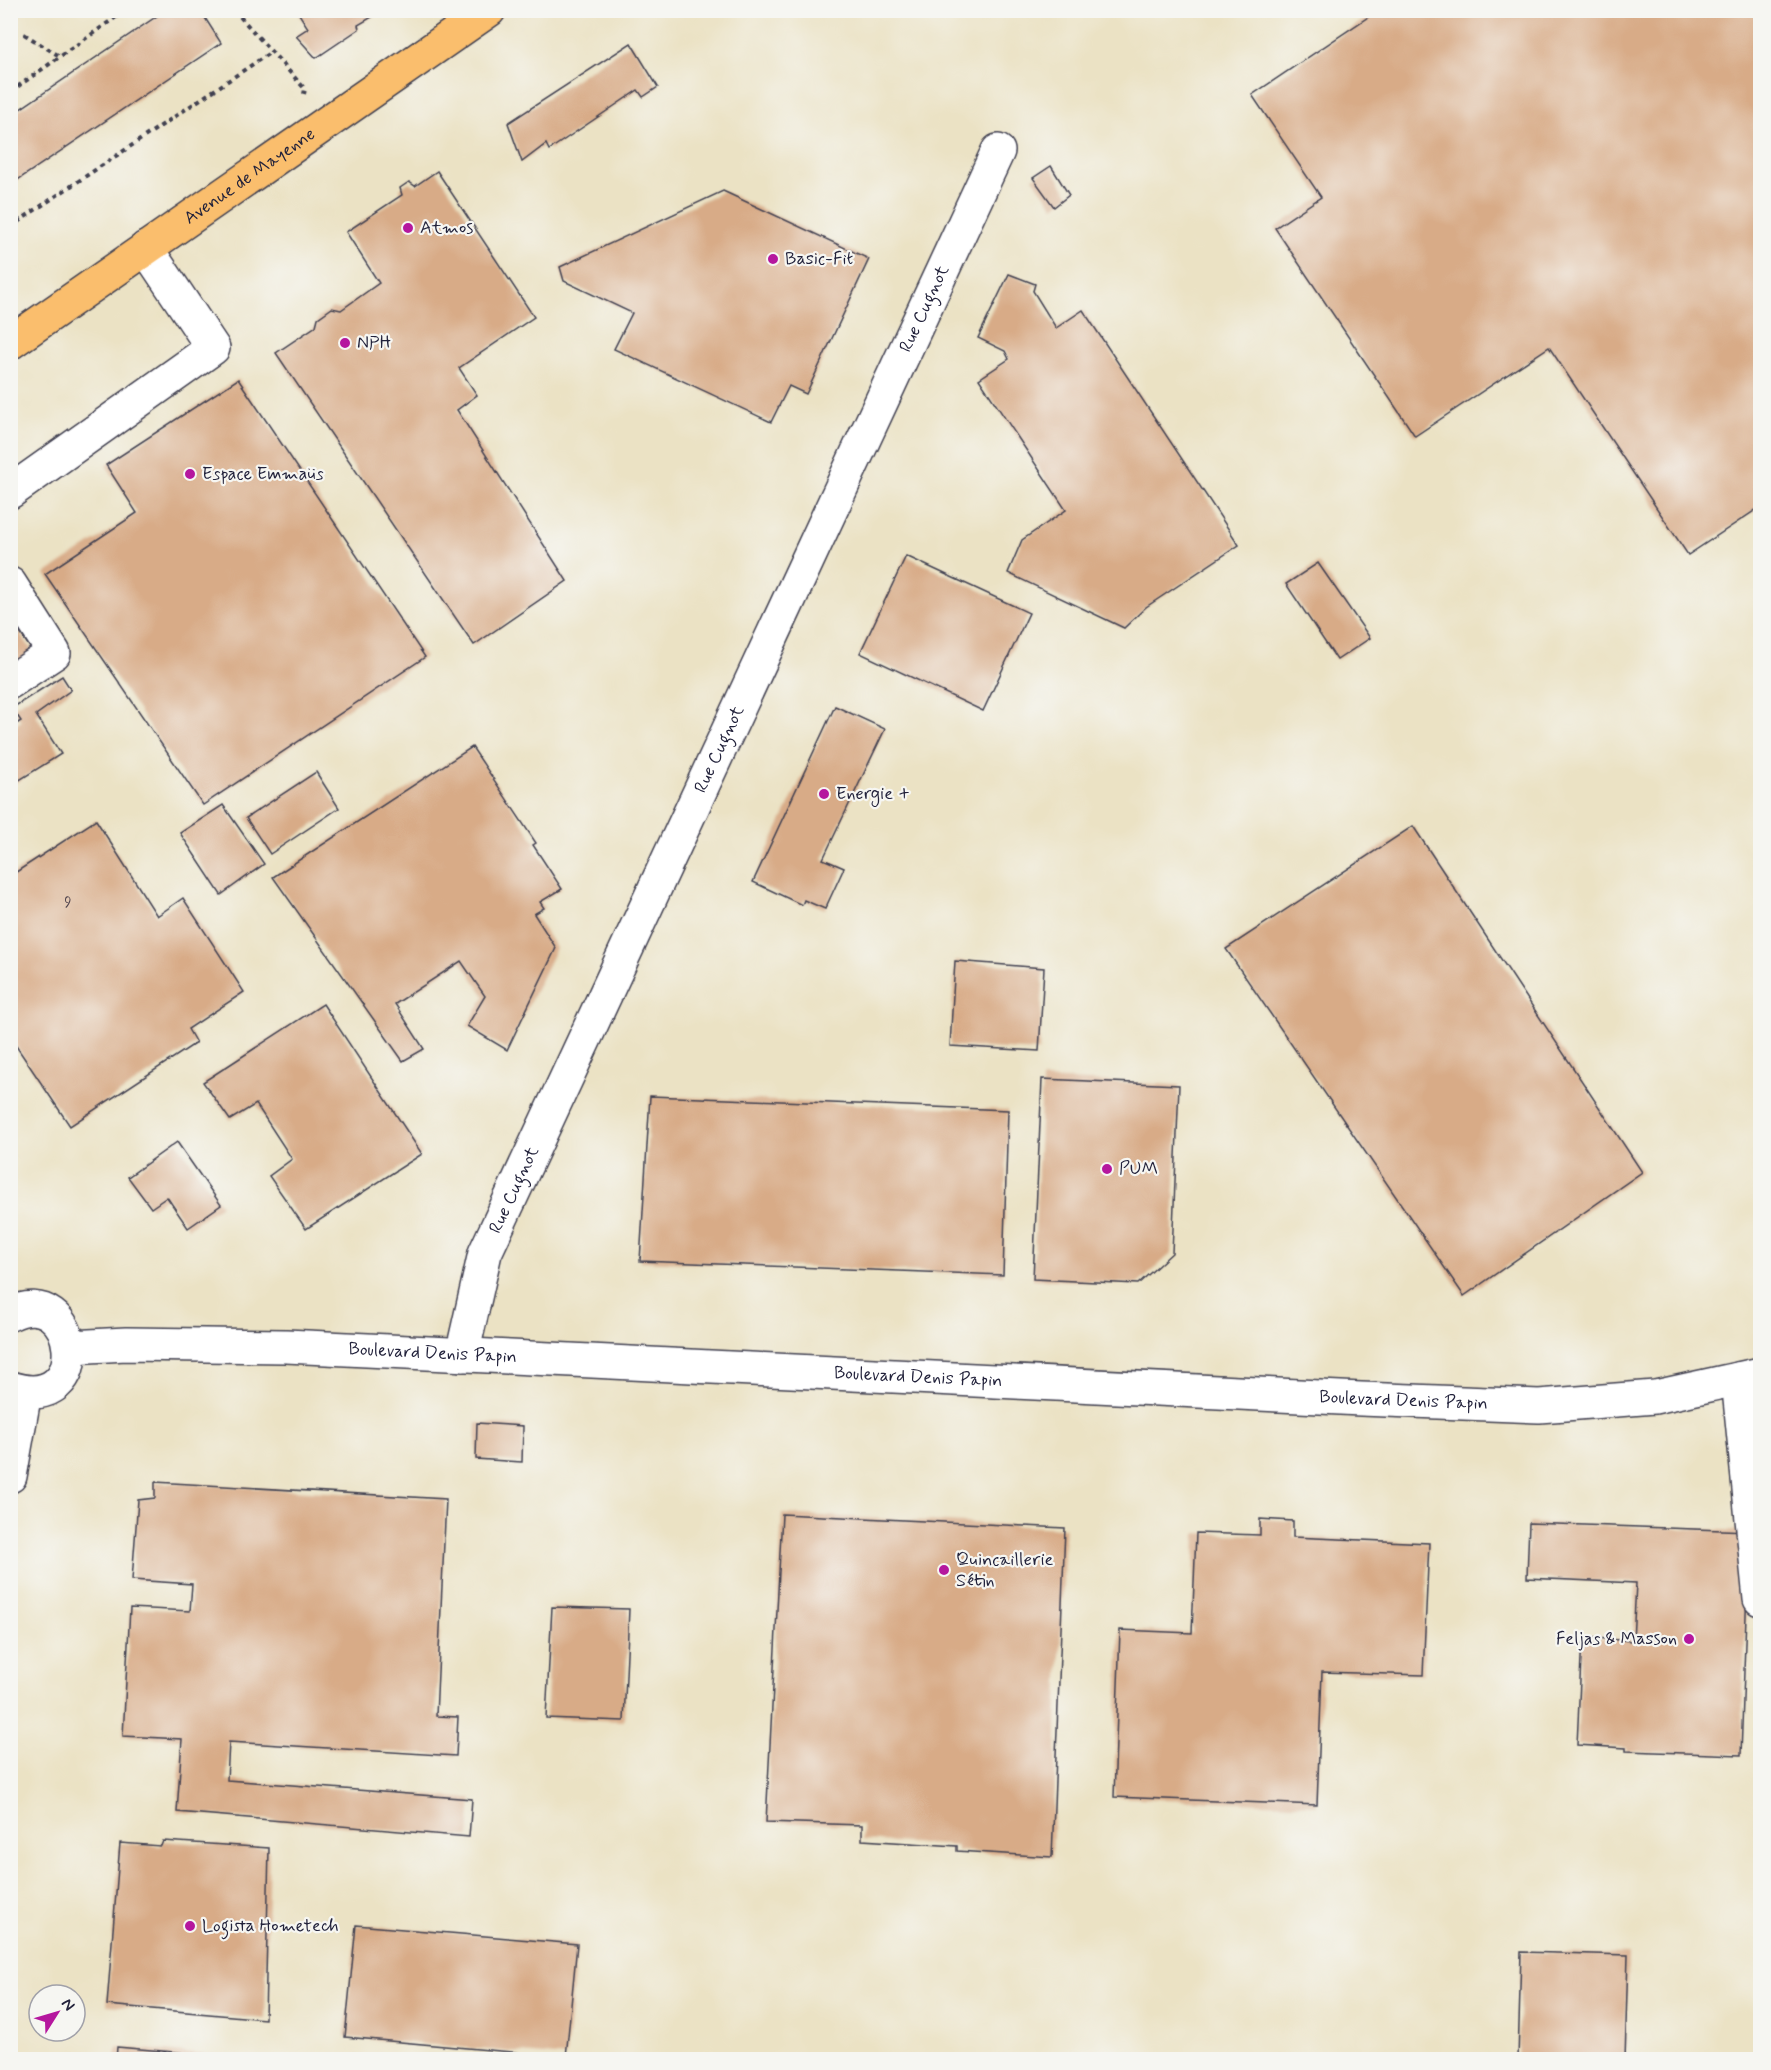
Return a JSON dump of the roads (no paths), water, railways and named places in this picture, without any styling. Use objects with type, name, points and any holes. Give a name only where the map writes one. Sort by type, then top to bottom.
[{"type":"main road","name":"Avenue de Mayenne","points":[[10,343],[489,10]]},
{"type":"street","name":"Rue Cugnot","points":[[462,1355],[485,1253],[998,151]]},
{"type":"street","points":[[10,492],[213,348],[146,248]]},
{"type":"street","points":[[10,584],[54,653],[10,682]]},
{"type":"street","points":[[10,1314],[28,1309],[52,1316],[68,1335],[71,1347],[70,1359],[58,1381],[37,1392],[18,1390],[10,1476]]},
{"type":"street","name":"Boulevard Denis Papin","points":[[71,1347],[126,1344],[286,1346],[1539,1406],[1656,1397],[1749,1376]]},
{"type":"street","points":[[1749,1376],[1761,1599]]},
{"type":"place","name":"Atmos","points":[[408,228]]},
{"type":"place","name":"Basic-Fit","points":[[773,259]]},
{"type":"place","name":"NPH","points":[[345,343]]},
{"type":"place","name":"Espace Emmaüs","points":[[190,474]]},
{"type":"place","name":"Energie +","points":[[824,794]]},
{"type":"place","name":"PUM","points":[[1107,1169]]},
{"type":"place","name":"Quincaillerie Sétin","points":[[944,1570]]},
{"type":"place","name":"Feljas & Masson","points":[[1689,1639]]},
{"type":"place","name":"Logista Hometech","points":[[190,1926]]}]
